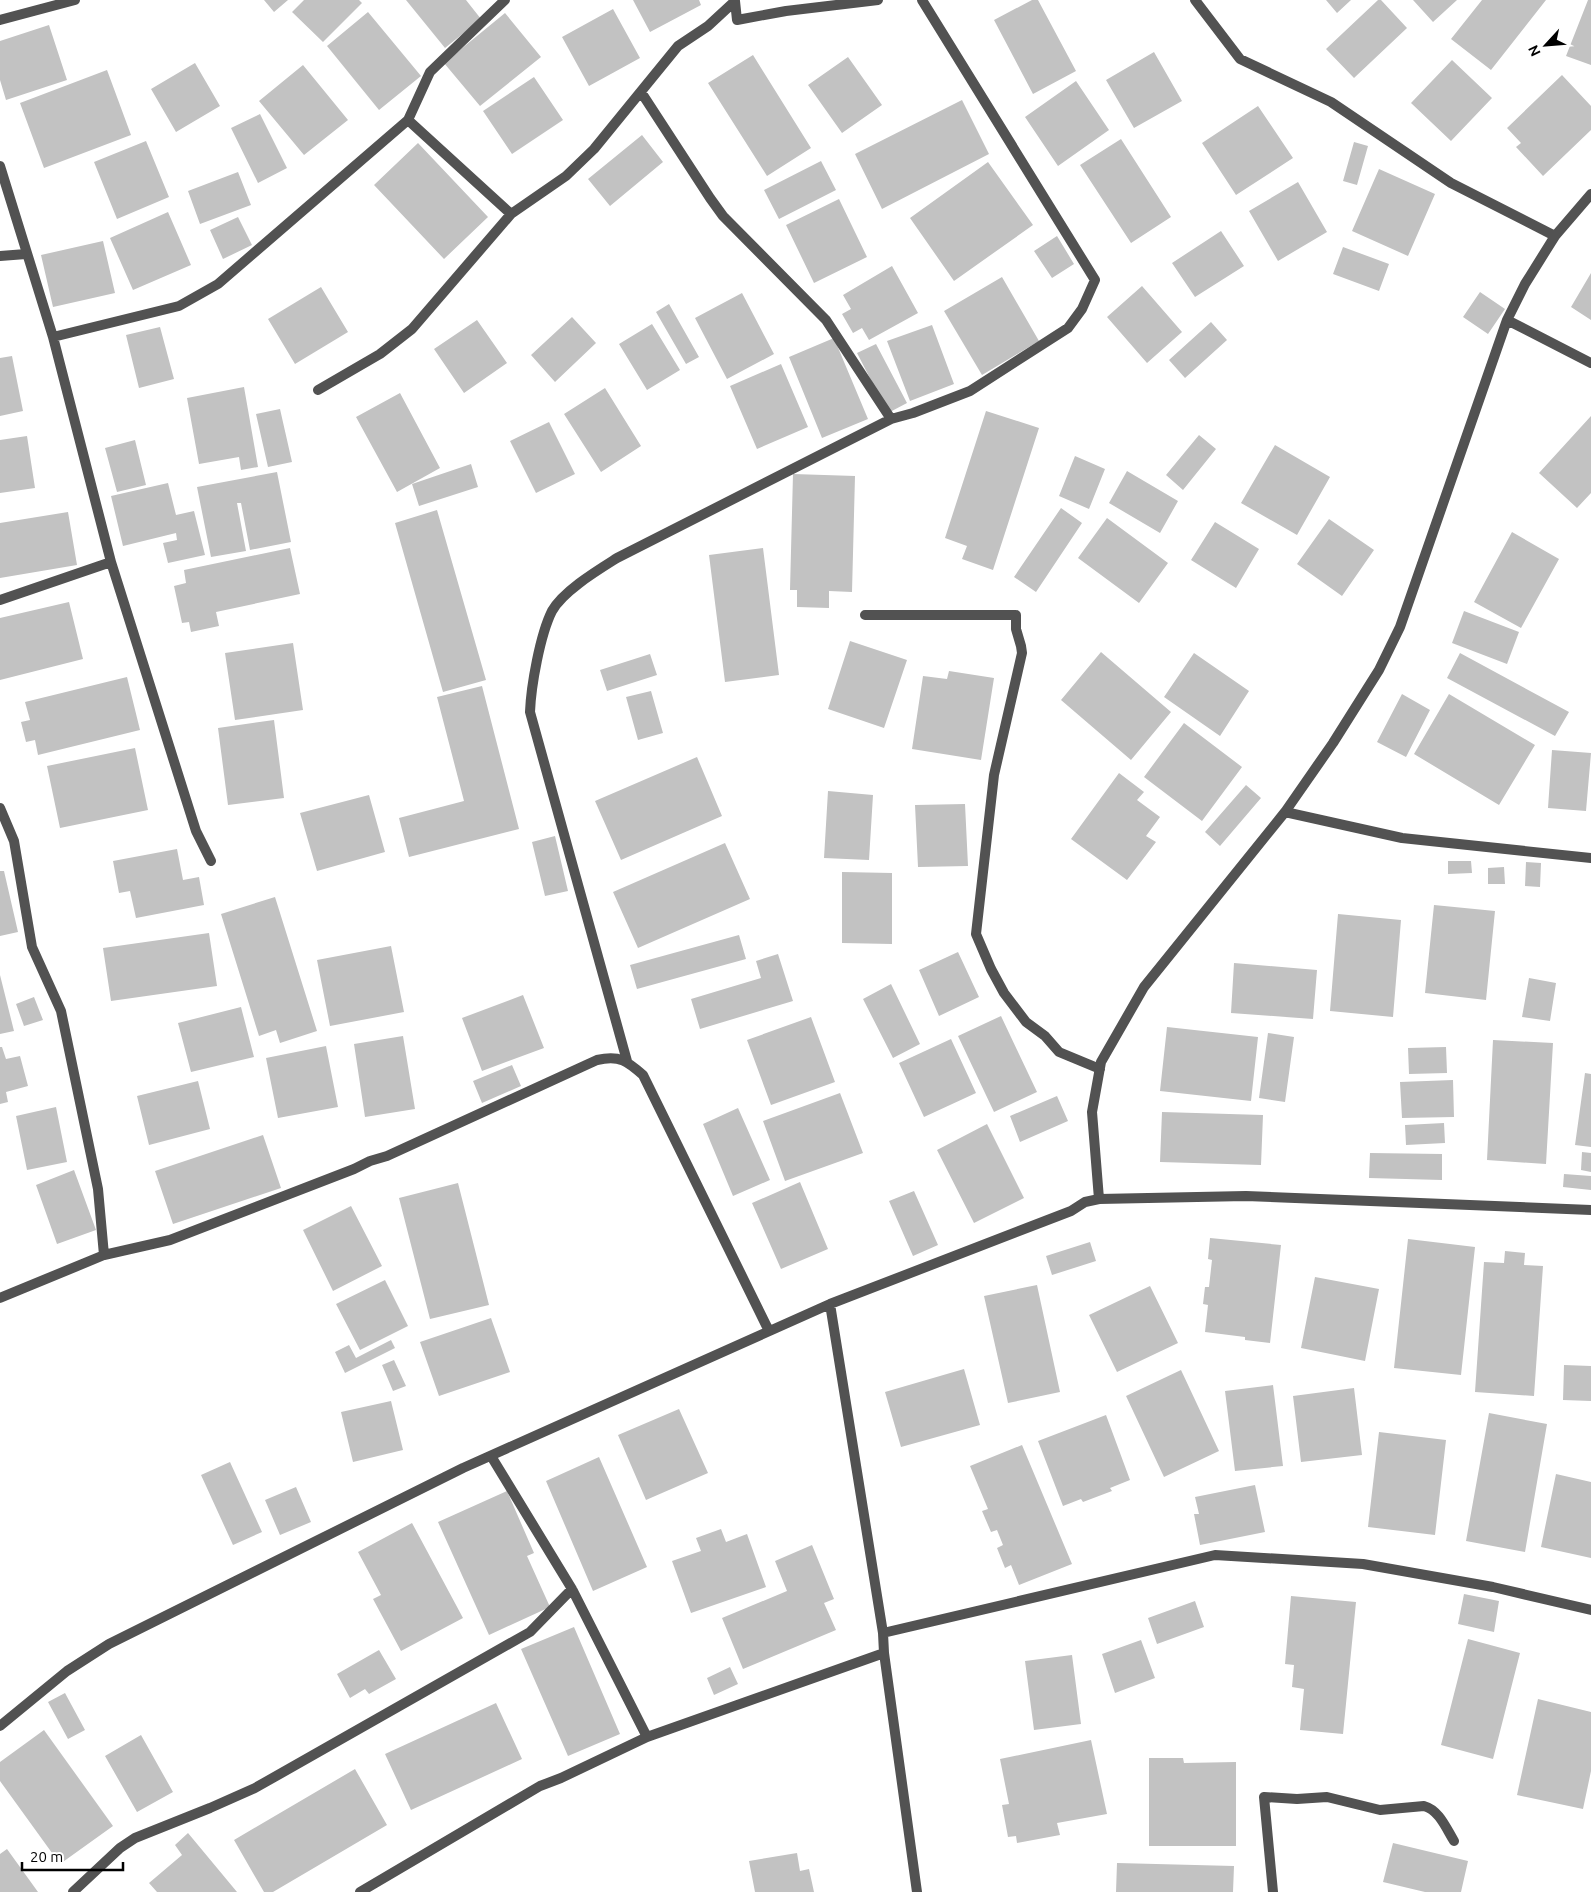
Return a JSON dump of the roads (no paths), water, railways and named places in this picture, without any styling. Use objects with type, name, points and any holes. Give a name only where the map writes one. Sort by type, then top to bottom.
[{"type":"street","points":[[0,20],[75,0]]},
{"type":"street","points":[[53,336],[179,306],[218,284],[408,120],[430,72],[504,0]]},
{"type":"street","points":[[734,1],[738,20],[786,11],[878,0]]},
{"type":"street","points":[[627,1061],[530,712],[531,689],[546,628],[553,610],[564,597],[590,575],[617,558],[891,419],[913,413],[970,391],[1068,328],[1082,309],[1095,280],[922,0]]},
{"type":"street","points":[[1195,0],[1240,59],[1331,102],[1451,183],[1555,236]]},
{"type":"street","points":[[318,390],[380,354],[412,329],[511,214],[566,176],[594,149],[678,46],[708,26],[734,1]]},
{"type":"street","points":[[641,92],[723,216],[826,320],[891,419]]},
{"type":"street","points":[[408,120],[511,214]]},
{"type":"street","points":[[0,166],[53,336],[111,562],[196,831],[211,861]]},
{"type":"street","points":[[1099,1199],[1092,1112],[1101,1062],[1144,987],[1285,812],[1333,743],[1379,670],[1400,627],[1507,320],[1525,284],[1555,236],[1591,194]]},
{"type":"street","points":[[0,256],[26,254]]},
{"type":"street","points":[[1507,320],[1591,363]]},
{"type":"street","points":[[0,600],[111,562]]},
{"type":"street","points":[[865,615],[1016,615],[1016,629],[1022,653],[994,775],[976,934],[1004,993],[1026,1022],[1045,1036],[1059,1052],[1100,1069]]},
{"type":"street","points":[[0,808],[14,841],[32,947],[61,1010],[98,1189],[104,1255]]},
{"type":"street","points":[[1285,812],[1402,838],[1591,858]]},
{"type":"street","points":[[0,1298],[104,1255],[170,1240],[387,1156],[598,1060],[612,1057],[627,1061],[644,1075],[770,1331]]},
{"type":"street","points":[[0,1726],[67,1671],[109,1644],[491,1456],[830,1304],[1071,1211],[1085,1202],[1099,1199],[1246,1196],[1591,1210]]},
{"type":"street","points":[[830,1304],[883,1633],[884,1653],[917,1892]]},
{"type":"street","points":[[491,1456],[572,1588],[647,1737]]},
{"type":"street","points":[[883,1633],[1215,1554],[1363,1564],[1493,1587],[1591,1610]]},
{"type":"street","points":[[73,1892],[120,1848],[135,1838],[255,1788],[530,1632],[572,1588]]},
{"type":"street","points":[[360,1892],[540,1786],[647,1737],[884,1653]]},
{"type":"street","points":[[1273,1892],[1264,1797],[1326,1798],[1380,1810],[1424,1806],[1439,1816],[1454,1841]]}]
